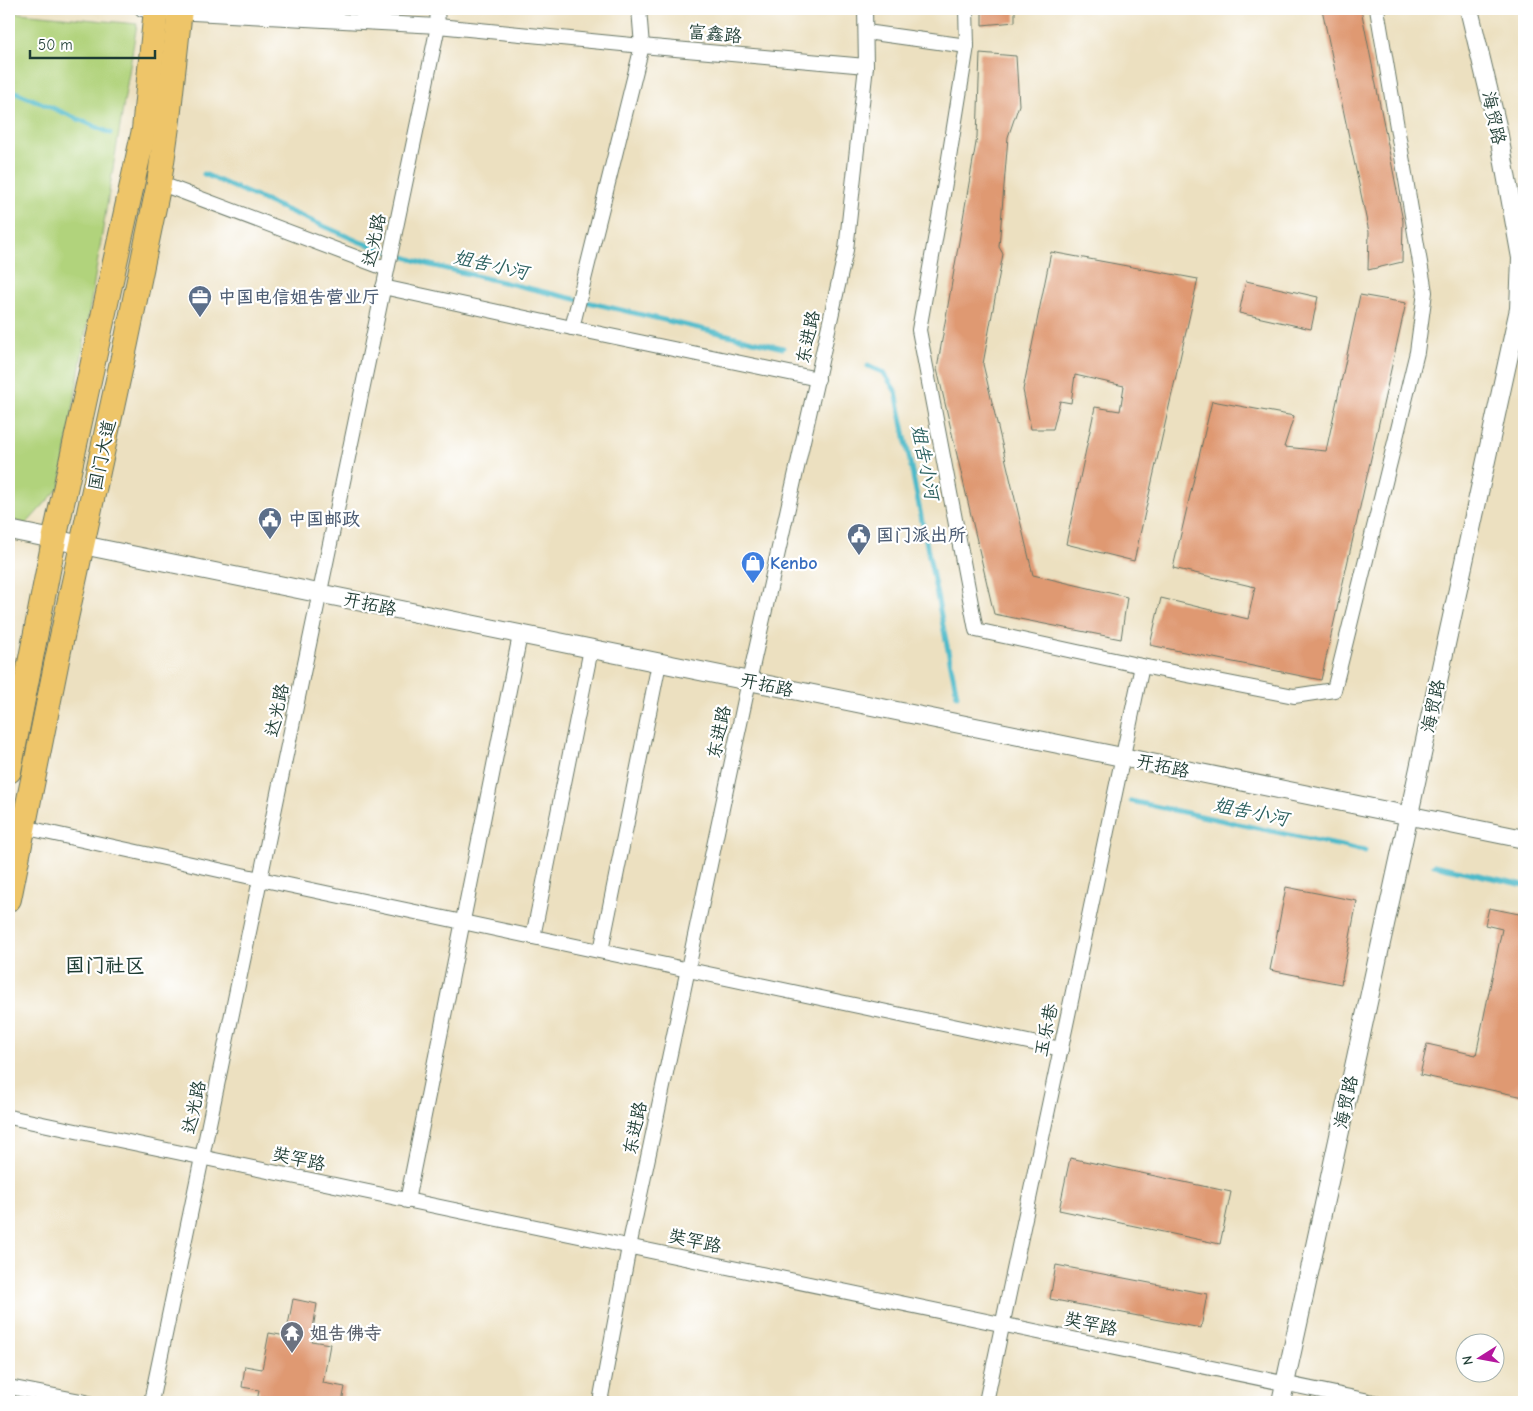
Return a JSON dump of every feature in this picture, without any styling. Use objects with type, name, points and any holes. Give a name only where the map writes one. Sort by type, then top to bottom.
[{"type":"highway","name":"国门大道","points":[[9,771],[54,540],[144,130],[151,9]]},
{"type":"highway","name":"国门大道","points":[[9,898],[159,183],[168,119],[179,10]]},
{"type":"street","name":"富鑫路","points":[[151,9],[438,26],[866,66]]},
{"type":"street","name":"达光路","points":[[151,1402],[438,26],[437,9]]},
{"type":"street","points":[[572,328],[642,46],[639,9]]},
{"type":"street","name":"东进路","points":[[600,1402],[629,1247],[749,681],[846,250],[866,66],[865,9]]},
{"type":"street","points":[[966,9],[967,46],[919,330],[976,630],[1142,666],[1294,696],[1334,690],[1417,352],[1425,292],[1377,9]]},
{"type":"street","name":"海贸路","points":[[1281,1402],[1519,309],[1521,258],[1498,130],[1469,9]]},
{"type":"street","points":[[866,32],[967,46]]},
{"type":"street","points":[[159,183],[388,266]]},
{"type":"street","points":[[384,287],[818,379]]},
{"type":"street","name":"开拓路","points":[[9,530],[1524,839]]},
{"type":"street","points":[[407,1201],[520,634]]},
{"type":"street","points":[[533,937],[592,649]]},
{"type":"street","points":[[601,951],[660,663]]},
{"type":"street","name":"玉乐巷","points":[[986,1402],[1142,666]]},
{"type":"street","points":[[23,827],[1061,1049]]},
{"type":"street","name":"奘罕路","points":[[9,1117],[1374,1402]]},
{"type":"street","points":[[9,1387],[86,1402]]},
{"type":"green space","points":[[9,12],[137,24],[60,487],[26,524],[9,519]]},
{"type":"building","points":[[982,9],[1015,9],[1015,22],[982,25]]},
{"type":"building","points":[[1322,9],[1361,9],[1403,221],[1402,262],[1368,270],[1369,232]]},
{"type":"building","points":[[980,53],[1016,56],[1019,105],[1008,137],[999,247],[1003,254],[983,364],[1033,575],[1127,597],[1121,639],[994,614],[937,369],[977,137]]},
{"type":"building","points":[[1051,252],[1198,279],[1134,561],[1066,544],[1095,407],[1120,411],[1124,386],[1075,375],[1071,403],[1060,401],[1053,429],[1031,429],[1023,390]]},
{"type":"building","points":[[1246,281],[1318,297],[1311,329],[1239,313]]},
{"type":"building","points":[[1360,295],[1406,303],[1321,680],[1150,645],[1161,598],[1248,619],[1255,587],[1173,568],[1212,401],[1294,416],[1284,447],[1326,451]]},
{"type":"building","points":[[1286,887],[1357,901],[1341,984],[1270,970]]},
{"type":"building","points":[[1489,908],[1524,915],[1524,1097],[1420,1075],[1427,1044],[1476,1055],[1502,929],[1485,925]]},
{"type":"building","points":[[1070,1158],[1231,1192],[1220,1244],[1059,1210]]},
{"type":"building","points":[[1056,1265],[1207,1294],[1201,1328],[1050,1299]]},
{"type":"building","points":[[293,1299],[317,1304],[311,1341],[330,1344],[323,1383],[345,1387],[342,1402],[257,1402],[259,1390],[242,1387],[245,1366],[262,1369],[269,1333],[286,1336]]},
{"type":"waterway","name":"姐告小河","points":[[9,89],[110,133]]},
{"type":"waterway","name":"姐告小河","points":[[204,174],[360,242],[426,264],[783,348]]},
{"type":"waterway","name":"姐告小河","points":[[868,366],[884,373],[896,392],[957,695]]},
{"type":"waterway","name":"姐告小河","points":[[1131,801],[1365,851]]},
{"type":"waterway","name":"姐告小河","points":[[1434,865],[1524,885]]},
{"type":"place","name":"中国电信姐告营业厅","points":[[200,318]]},
{"type":"place","name":"中国邮政","points":[[270,540]]},
{"type":"place","name":"国门派出所","points":[[859,556]]},
{"type":"place","name":"Kenbo","points":[[753,584]]},
{"type":"place","name":"姐告佛寺","points":[[292,1354]]},
{"type":"district","name":"国门社区","points":[[105,965]]}]
